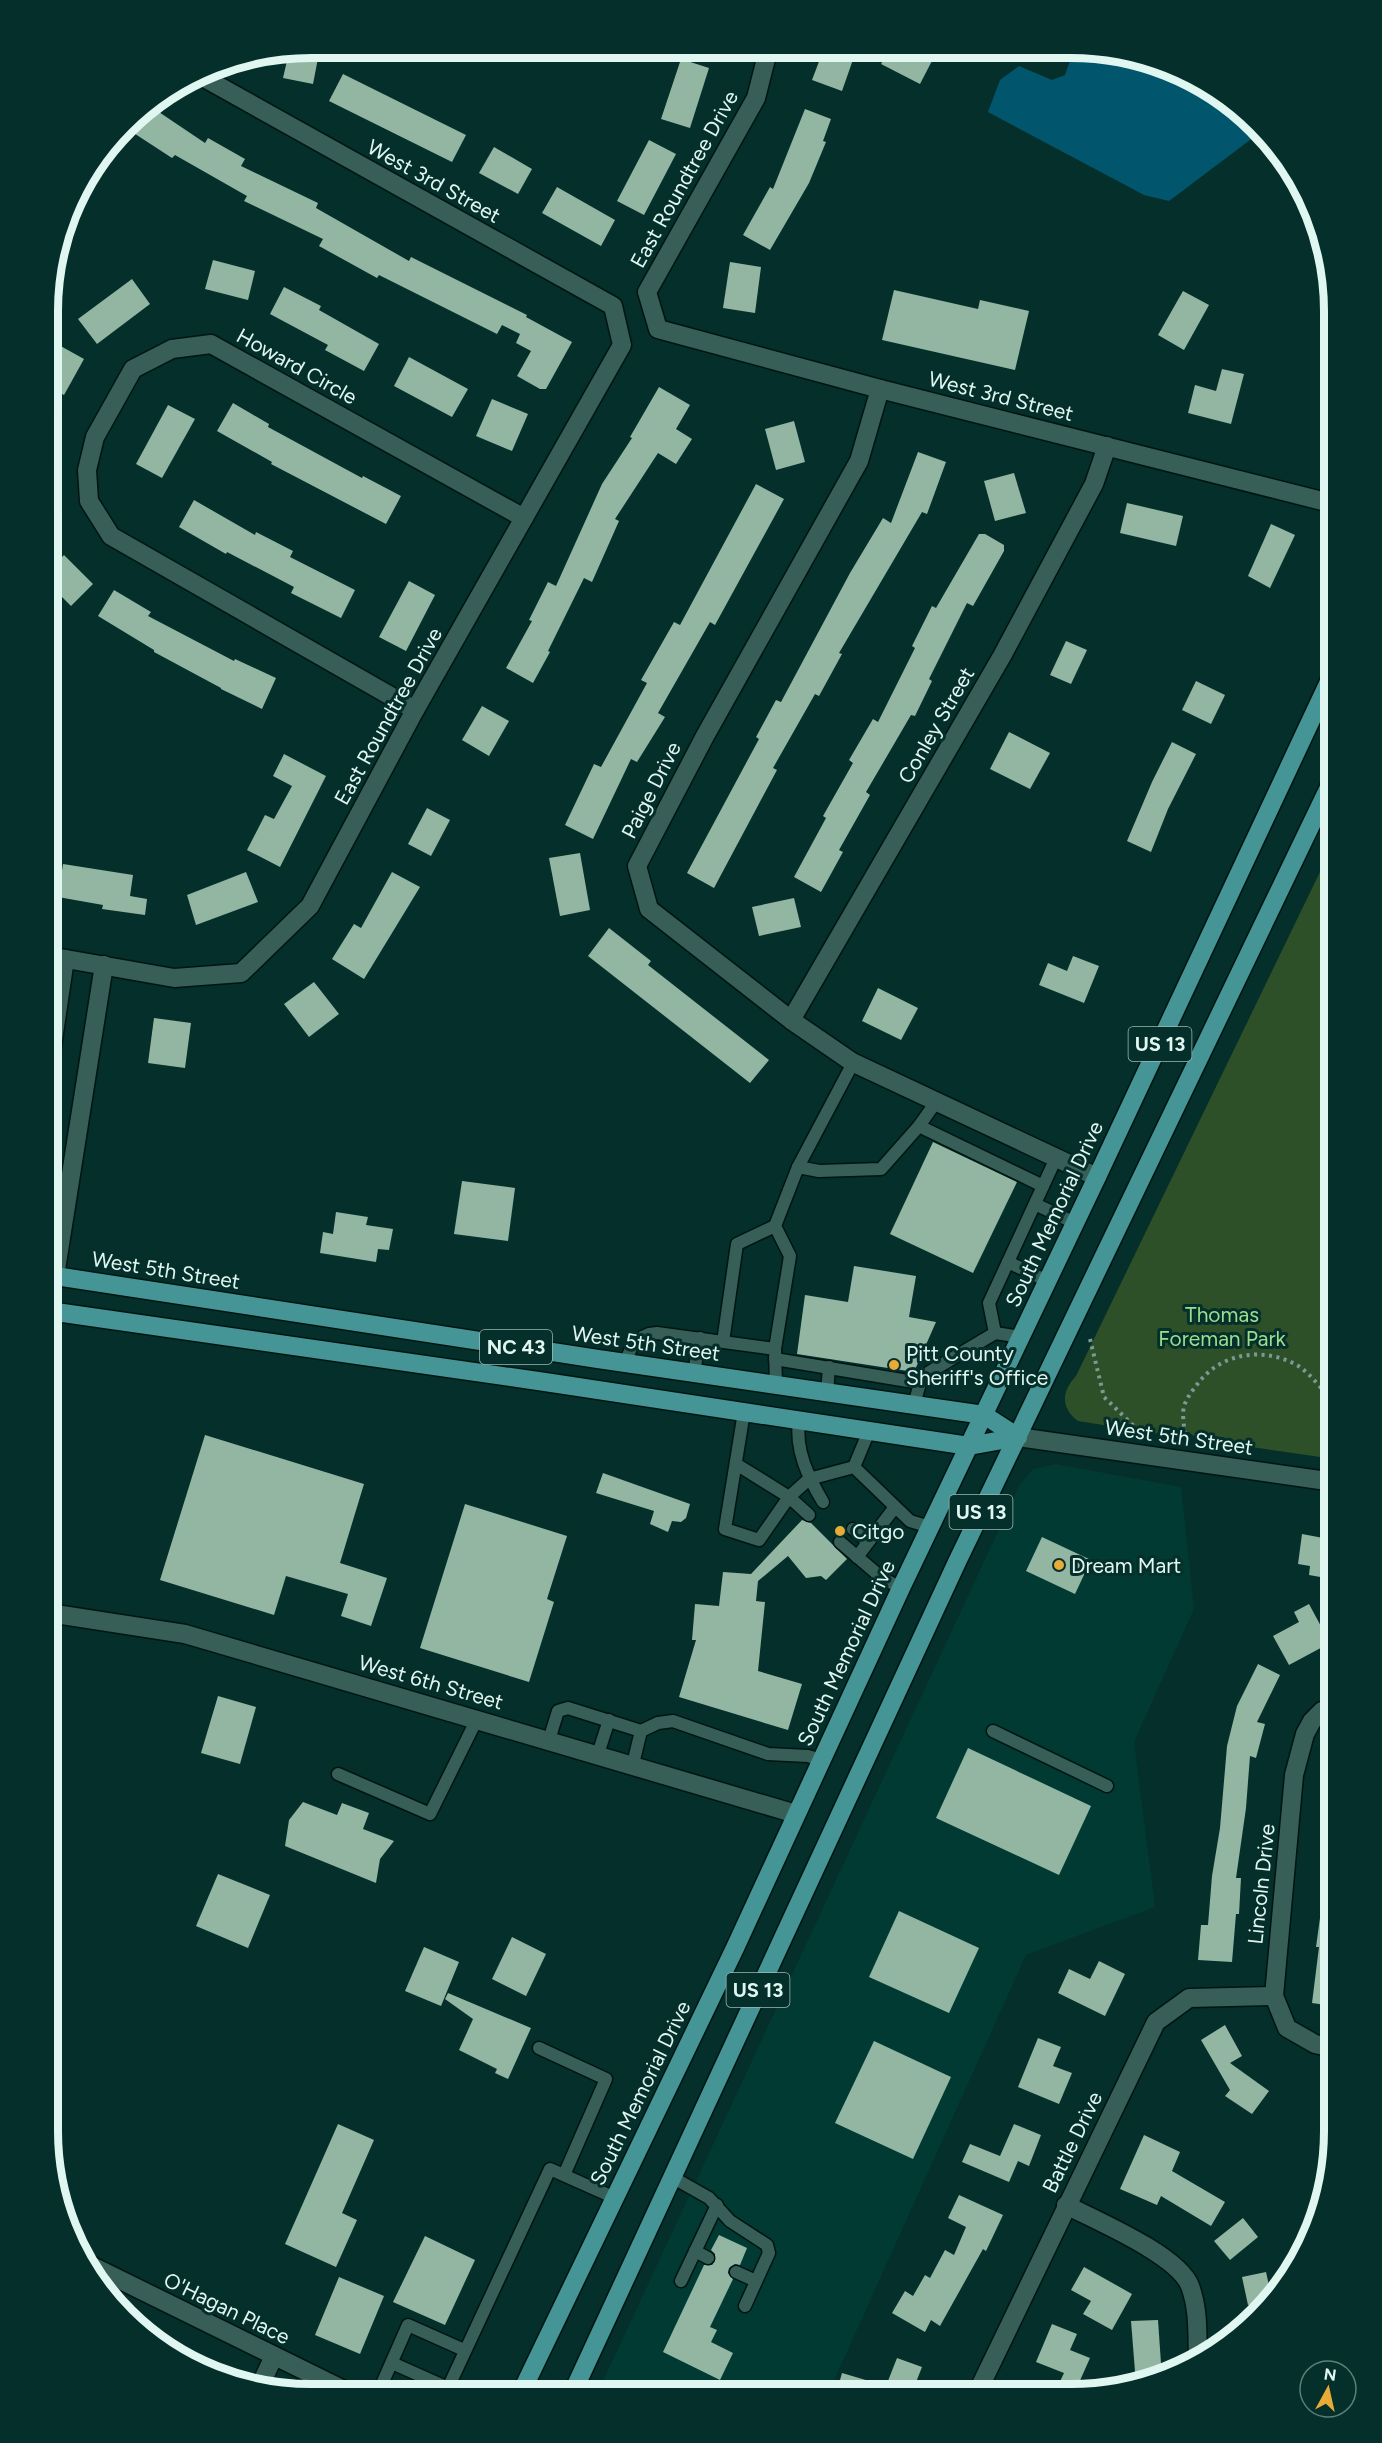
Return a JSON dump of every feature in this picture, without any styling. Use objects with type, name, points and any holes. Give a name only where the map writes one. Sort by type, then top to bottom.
[{"type":"main road","name":"South Memorial Drive","points":[[525,2384],[1324,692]]},
{"type":"main road","name":"US 13","points":[[577,2384],[1017,1437],[1324,798]]},
{"type":"main road","name":"West 5th Street","points":[[58,1281],[984,1415],[1017,1437]]},
{"type":"main road","name":"West 5th Street","points":[[58,1312],[969,1446],[1017,1437]]},
{"type":"street","name":"East Roundtree Drive","points":[[658,329],[646,292],[756,98],[766,58]]},
{"type":"street","name":"West 3rd Street","points":[[209,81],[613,306],[622,345]]},
{"type":"street","name":"West 3rd Street","points":[[658,329],[880,389],[1324,501]]},
{"type":"street","name":"Howard Circle","points":[[415,710],[111,536],[89,501],[87,470],[95,437],[133,369],[172,349],[211,344],[524,518]]},
{"type":"street","name":"East Roundtree Drive","points":[[58,958],[174,978],[241,973],[310,906],[415,710],[622,345]]},
{"type":"street","name":"Paige Drive","points":[[880,389],[859,461],[705,736],[637,866],[649,909],[791,1020],[853,1063],[1097,1177]]},
{"type":"street","name":"Conley Street","points":[[791,1020],[1002,656],[1094,484],[1107,446]]},
{"type":"street","points":[[58,1238],[104,965]]},
{"type":"street","name":"West 5th Street","points":[[1017,1437],[1324,1481]]},
{"type":"street","name":"West 6th Street","points":[[58,1615],[185,1634],[633,1764],[796,1814]]},
{"type":"street","name":"Lincoln Drive","points":[[1324,1710],[1312,1721],[1305,1734],[1294,1775],[1274,1996],[1287,2028],[1324,2045]]},
{"type":"street","name":"Battle Drive","points":[[981,2384],[1156,2022],[1189,1998],[1274,1996]]},
{"type":"street","points":[[1066,2205],[1167,2258],[1189,2283],[1197,2314],[1198,2350]]},
{"type":"street","name":"O'Hagan Place","points":[[100,2270],[332,2384]]},
{"type":"street","points":[[263,2380],[274,2356]]},
{"type":"lane","points":[[723,1342],[737,1244],[775,1226],[798,1167],[853,1063]]},
{"type":"lane","points":[[798,1167],[819,1171],[881,1170],[919,1126],[936,1102]]},
{"type":"lane","points":[[919,1126],[1043,1186]]},
{"type":"lane","points":[[995,1333],[989,1303],[1056,1158]]},
{"type":"lane","points":[[1035,1204],[1075,1223]]},
{"type":"lane","points":[[775,1226],[790,1256],[775,1354],[776,1385]]},
{"type":"lane","points":[[1008,1262],[1047,1281]]},
{"type":"lane","points":[[914,1405],[920,1383],[928,1373],[995,1333],[1021,1337]]},
{"type":"lane","points":[[625,1363],[634,1341],[649,1334],[723,1342],[830,1367],[920,1383]]},
{"type":"lane","points":[[694,1373],[700,1338]]},
{"type":"lane","points":[[827,1393],[830,1367]]},
{"type":"lane","points":[[744,1412],[725,1529],[759,1540],[789,1497],[809,1479],[854,1467]]},
{"type":"lane","points":[[799,1421],[796,1438],[809,1479],[823,1502]]},
{"type":"lane","points":[[854,1467],[869,1431]]},
{"type":"lane","points":[[736,1464],[789,1497],[809,1515]]},
{"type":"lane","points":[[854,1467],[910,1521],[930,1527]]},
{"type":"lane","points":[[857,1557],[895,1507]]},
{"type":"lane","points":[[853,1529],[868,1542]]},
{"type":"lane","points":[[840,1542],[882,1578],[901,1588]]},
{"type":"lane","points":[[549,1740],[558,1711],[564,1708],[640,1731],[658,1723],[673,1721],[768,1754],[808,1756],[821,1760]]},
{"type":"lane","points":[[338,1774],[430,1814],[477,1719]]},
{"type":"lane","points":[[598,1754],[609,1720]]},
{"type":"lane","points":[[633,1764],[640,1731]]},
{"type":"lane","points":[[993,1731],[1107,1786]]},
{"type":"lane","points":[[539,2048],[606,2079],[564,2175]]},
{"type":"lane","points":[[450,2384],[550,2169],[615,2198]]},
{"type":"lane","points":[[672,2176],[709,2198],[730,2221],[767,2246],[770,2253],[745,2306]]},
{"type":"lane","points":[[681,2282],[717,2205]]},
{"type":"lane","points":[[695,2251],[708,2258]]},
{"type":"lane","points":[[736,2272],[756,2282]]},
{"type":"lane","points":[[382,2384],[408,2325],[464,2350]]},
{"type":"lane","points":[[392,2362],[439,2384]]},
{"type":"path","points":[[1090,1339],[1104,1397],[1141,1432]]},
{"type":"path","points":[[1185,1434],[1184,1408],[1189,1395],[1205,1374],[1232,1358],[1250,1353],[1270,1355],[1296,1365],[1311,1377],[1324,1392]]},
{"type":"shaded area","points":[[1056,1464],[1181,1487],[1194,1609],[1134,1742],[1155,1907],[1026,1955],[833,2384],[602,2384],[1020,1484],[1033,1469]]},
{"type":"green space","name":"Thomas Foreman Park","points":[[1324,864],[1324,1458],[1197,1439],[1189,1432],[1181,1432],[1173,1436],[1078,1421],[1068,1411],[1065,1400],[1068,1388],[1076,1376]]},
{"type":"water","points":[[1068,58],[1120,63],[1167,78],[1211,101],[1253,137],[1169,201],[1144,195],[988,112],[1000,80],[1019,66],[1052,80],[1065,75],[1070,61]]},
{"type":"building","points":[[318,58],[313,84],[283,78],[287,60]]},
{"type":"building","points":[[820,58],[854,58],[842,91],[812,80]]},
{"type":"building","points":[[884,58],[933,58],[920,84],[881,64]]},
{"type":"building","points":[[681,59],[709,68],[690,128],[661,119]]},
{"type":"building","points":[[343,74],[466,135],[452,162],[329,101]]},
{"type":"building","points":[[805,109],[831,119],[823,141],[826,142],[809,183],[770,250],[743,235],[770,187],[773,189]]},
{"type":"building","points":[[157,111],[205,143],[208,138],[245,159],[241,166],[318,203],[316,208],[409,261],[411,257],[527,315],[526,317],[572,342],[546,389],[540,389],[517,376],[531,351],[516,343],[520,334],[502,325],[497,334],[379,275],[377,278],[319,246],[323,239],[244,201],[247,196],[175,155],[172,158],[133,133]]},
{"type":"building","points":[[649,140],[676,154],[644,215],[617,201]]},
{"type":"building","points":[[494,147],[532,169],[518,194],[479,173]]},
{"type":"building","points":[[557,187],[615,220],[601,246],[542,213]]},
{"type":"building","points":[[213,260],[255,271],[248,300],[205,289]]},
{"type":"building","points":[[730,262],[761,267],[755,313],[723,308]]},
{"type":"building","points":[[132,279],[150,304],[97,344],[78,319]]},
{"type":"building","points":[[284,287],[321,306],[319,310],[379,344],[364,371],[325,350],[328,345],[270,314]]},
{"type":"building","points":[[894,290],[978,309],[980,300],[1029,311],[1015,370],[882,340]]},
{"type":"building","points":[[1183,291],[1209,305],[1184,350],[1158,335]]},
{"type":"building","points":[[58,345],[84,359],[64,395],[58,392]]},
{"type":"building","points":[[409,357],[468,389],[452,417],[394,386]]},
{"type":"building","points":[[1222,369],[1244,374],[1231,424],[1188,413],[1195,385],[1216,391]]},
{"type":"building","points":[[659,387],[690,405],[676,429],[692,439],[676,464],[658,453],[615,519],[619,521],[592,582],[584,578],[533,683],[506,668],[532,621],[529,620],[548,582],[556,586],[602,484],[632,438],[630,437]]},
{"type":"building","points":[[492,399],[528,414],[512,451],[476,436]]},
{"type":"building","points":[[233,403],[269,424],[268,427],[362,478],[363,476],[401,496],[386,524],[271,464],[272,462],[217,431]]},
{"type":"building","points":[[168,405],[195,419],[162,478],[136,464]]},
{"type":"building","points":[[794,421],[805,462],[776,470],[765,429]]},
{"type":"building","points":[[918,452],[946,462],[927,514],[922,512],[839,653],[842,654],[819,696],[815,694],[773,768],[777,770],[714,888],[687,873],[759,739],[756,737],[776,700],[781,702],[850,573],[883,518],[891,523]]},
{"type":"building","points":[[1014,473],[1026,513],[995,521],[984,481]]},
{"type":"building","points":[[756,484],[784,499],[715,625],[710,622],[658,713],[665,717],[637,762],[631,759],[593,839],[565,825],[594,764],[601,767],[647,683],[641,680],[674,622],[680,625]]},
{"type":"building","points":[[194,500],[255,535],[256,532],[293,551],[290,557],[355,590],[341,618],[291,593],[294,587],[227,552],[226,554],[179,527]]},
{"type":"building","points":[[1127,503],[1183,516],[1176,546],[1120,533]]},
{"type":"building","points":[[1271,524],[1295,535],[1270,588],[1248,576]]},
{"type":"building","points":[[979,534],[985,534],[1004,545],[1004,551],[973,606],[967,603],[929,679],[932,681],[915,716],[911,715],[866,792],[870,795],[839,850],[843,852],[821,892],[794,877],[826,818],[823,816],[853,763],[849,760],[873,719],[878,722],[915,648],[912,646],[932,606],[936,608]]},
{"type":"building","points":[[64,555],[93,584],[71,606],[58,593],[58,561]]},
{"type":"building","points":[[409,581],[435,595],[406,651],[379,637]]},
{"type":"building","points":[[114,590],[151,612],[148,616],[234,661],[235,659],[276,678],[262,709],[154,652],[98,616]]},
{"type":"building","points":[[1066,641],[1087,650],[1071,684],[1050,675]]},
{"type":"building","points":[[1196,681],[1225,695],[1211,724],[1182,710]]},
{"type":"building","points":[[482,706],[509,721],[489,756],[462,740]]},
{"type":"building","points":[[1009,732],[1050,753],[1030,789],[990,769]]},
{"type":"building","points":[[1172,742],[1196,754],[1168,809],[1151,852],[1127,841]]},
{"type":"building","points":[[284,754],[326,776],[280,867],[247,850],[265,815],[274,819],[292,786],[273,776]]},
{"type":"building","points":[[427,808],[450,820],[431,856],[408,844]]},
{"type":"building","points":[[580,853],[590,910],[560,916],[549,858]]},
{"type":"building","points":[[63,864],[133,875],[130,896],[147,899],[145,915],[102,909],[103,905],[58,897]]},
{"type":"building","points":[[246,872],[258,902],[196,925],[187,895]]},
{"type":"building","points":[[392,872],[420,887],[364,979],[332,959],[354,924],[361,928]]},
{"type":"building","points":[[794,898],[801,927],[759,936],[752,907]]},
{"type":"building","points":[[609,928],[651,961],[648,965],[769,1060],[750,1083],[588,956]]},
{"type":"building","points":[[1073,956],[1099,966],[1084,1003],[1039,985],[1048,963],[1067,971]]},
{"type":"building","points":[[314,982],[339,1014],[309,1037],[284,1004]]},
{"type":"building","points":[[878,988],[918,1008],[901,1040],[862,1021]]},
{"type":"building","points":[[154,1018],[191,1023],[185,1068],[148,1063]]},
{"type":"building","points":[[933,1142],[1017,1182],[973,1273],[890,1234]]},
{"type":"building","points":[[462,1181],[515,1188],[508,1241],[454,1234]]},
{"type":"building","points":[[336,1212],[368,1217],[366,1225],[393,1229],[389,1250],[378,1249],[376,1262],[320,1253],[323,1232],[333,1234]]},
{"type":"building","points":[[854,1266],[916,1276],[909,1317],[936,1322],[914,1372],[797,1354],[805,1295],[848,1302]]},
{"type":"building","points":[[205,1435],[364,1484],[340,1563],[387,1578],[371,1626],[341,1616],[348,1594],[286,1576],[274,1615],[160,1580]]},
{"type":"building","points":[[603,1473],[690,1504],[686,1518],[681,1522],[672,1521],[668,1532],[650,1524],[654,1511],[596,1493]]},
{"type":"building","points":[[465,1504],[567,1536],[547,1599],[554,1602],[529,1682],[420,1648]]},
{"type":"building","points":[[802,1520],[811,1523],[847,1559],[826,1580],[821,1576],[806,1578],[788,1556],[758,1581],[756,1601],[765,1602],[758,1671],[802,1684],[788,1730],[679,1697],[696,1640],[692,1640],[695,1604],[719,1606],[723,1572],[751,1574]]},
{"type":"building","points":[[1302,1534],[1324,1538],[1324,1578],[1309,1575],[1310,1566],[1298,1564]]},
{"type":"building","name":"Dream Mart","points":[[1042,1537],[1091,1560],[1075,1594],[1026,1571]]},
{"type":"building","points":[[1309,1604],[1324,1632],[1324,1646],[1289,1665],[1273,1636],[1299,1622],[1294,1612]]},
{"type":"building","points":[[1258,1664],[1280,1675],[1257,1722],[1265,1724],[1256,1758],[1250,1756],[1246,1808],[1236,1878],[1241,1878],[1239,1914],[1236,1914],[1232,1962],[1198,1960],[1201,1925],[1208,1925],[1227,1746],[1237,1706]]},
{"type":"building","points":[[218,1696],[256,1707],[240,1764],[201,1753]]},
{"type":"building","points":[[968,1748],[1091,1806],[1059,1875],[936,1818]]},
{"type":"building","points":[[303,1802],[337,1815],[342,1803],[369,1813],[363,1829],[394,1841],[380,1859],[376,1883],[285,1846],[289,1820]]},
{"type":"building","points":[[218,1874],[270,1895],[248,1948],[196,1926]]},
{"type":"building","points":[[1324,1889],[1324,2005],[1312,2003],[1319,1947],[1316,1947]]},
{"type":"building","points":[[899,1911],[979,1948],[949,2013],[869,1977]]},
{"type":"building","points":[[512,1937],[546,1954],[526,1996],[492,1979]]},
{"type":"building","points":[[424,1947],[459,1962],[441,2006],[405,1991]]},
{"type":"building","points":[[1099,1961],[1125,1974],[1105,2016],[1058,1993],[1069,1969],[1090,1979]]},
{"type":"building","points":[[448,1993],[531,2028],[508,2079],[495,2073],[497,2069],[459,2050],[473,2019],[445,1999]]},
{"type":"building","points":[[1225,2025],[1242,2056],[1230,2063],[1269,2091],[1252,2114],[1225,2096],[1230,2090],[1201,2040]]},
{"type":"building","points":[[1038,2038],[1061,2047],[1053,2066],[1072,2073],[1059,2104],[1018,2087]]},
{"type":"building","points":[[874,2041],[951,2077],[913,2159],[835,2123]]},
{"type":"building","points":[[338,2124],[374,2140],[342,2213],[357,2220],[336,2267],[285,2244]]},
{"type":"building","points":[[1014,2124],[1041,2135],[1029,2166],[1018,2161],[1009,2182],[962,2162],[970,2144],[1000,2156]]},
{"type":"building","points":[[1144,2135],[1180,2152],[1172,2171],[1225,2202],[1211,2226],[1161,2196],[1157,2205],[1120,2189]]},
{"type":"building","points":[[959,2195],[1003,2215],[986,2251],[983,2249],[940,2326],[931,2320],[925,2332],[892,2313],[905,2291],[913,2296],[925,2275],[930,2278],[945,2250],[954,2255],[966,2227],[948,2218]]},
{"type":"building","points":[[1243,2218],[1258,2237],[1230,2260],[1214,2241]]},
{"type":"building","points":[[719,2235],[747,2248],[740,2265],[735,2264],[729,2268],[728,2273],[733,2279],[710,2327],[717,2330],[711,2342],[733,2353],[720,2380],[663,2352],[704,2265],[712,2265],[715,2261],[715,2254],[711,2250]]},
{"type":"building","points":[[425,2236],[475,2260],[445,2325],[393,2302]]},
{"type":"building","points":[[1084,2267],[1132,2294],[1112,2330],[1083,2314],[1091,2301],[1071,2290]]},
{"type":"building","points":[[1266,2272],[1270,2288],[1256,2303],[1248,2305],[1242,2277]]},
{"type":"building","points":[[339,2277],[384,2296],[360,2354],[315,2335]]},
{"type":"building","points":[[1158,2320],[1161,2367],[1135,2376],[1131,2321]]},
{"type":"building","points":[[1052,2324],[1077,2334],[1070,2350],[1090,2358],[1078,2384],[1059,2384],[1064,2373],[1036,2362]]},
{"type":"building","points":[[897,2358],[922,2367],[915,2384],[887,2384]]},
{"type":"building","points":[[842,2373],[879,2384],[839,2384]]},
{"type":"place","name":"Pitt County Sheriff's Office","points":[[894,1365]]},
{"type":"place","name":"Citgo","points":[[840,1531]]},
{"type":"place","name":"Dream Mart","points":[[1059,1565]]}]
